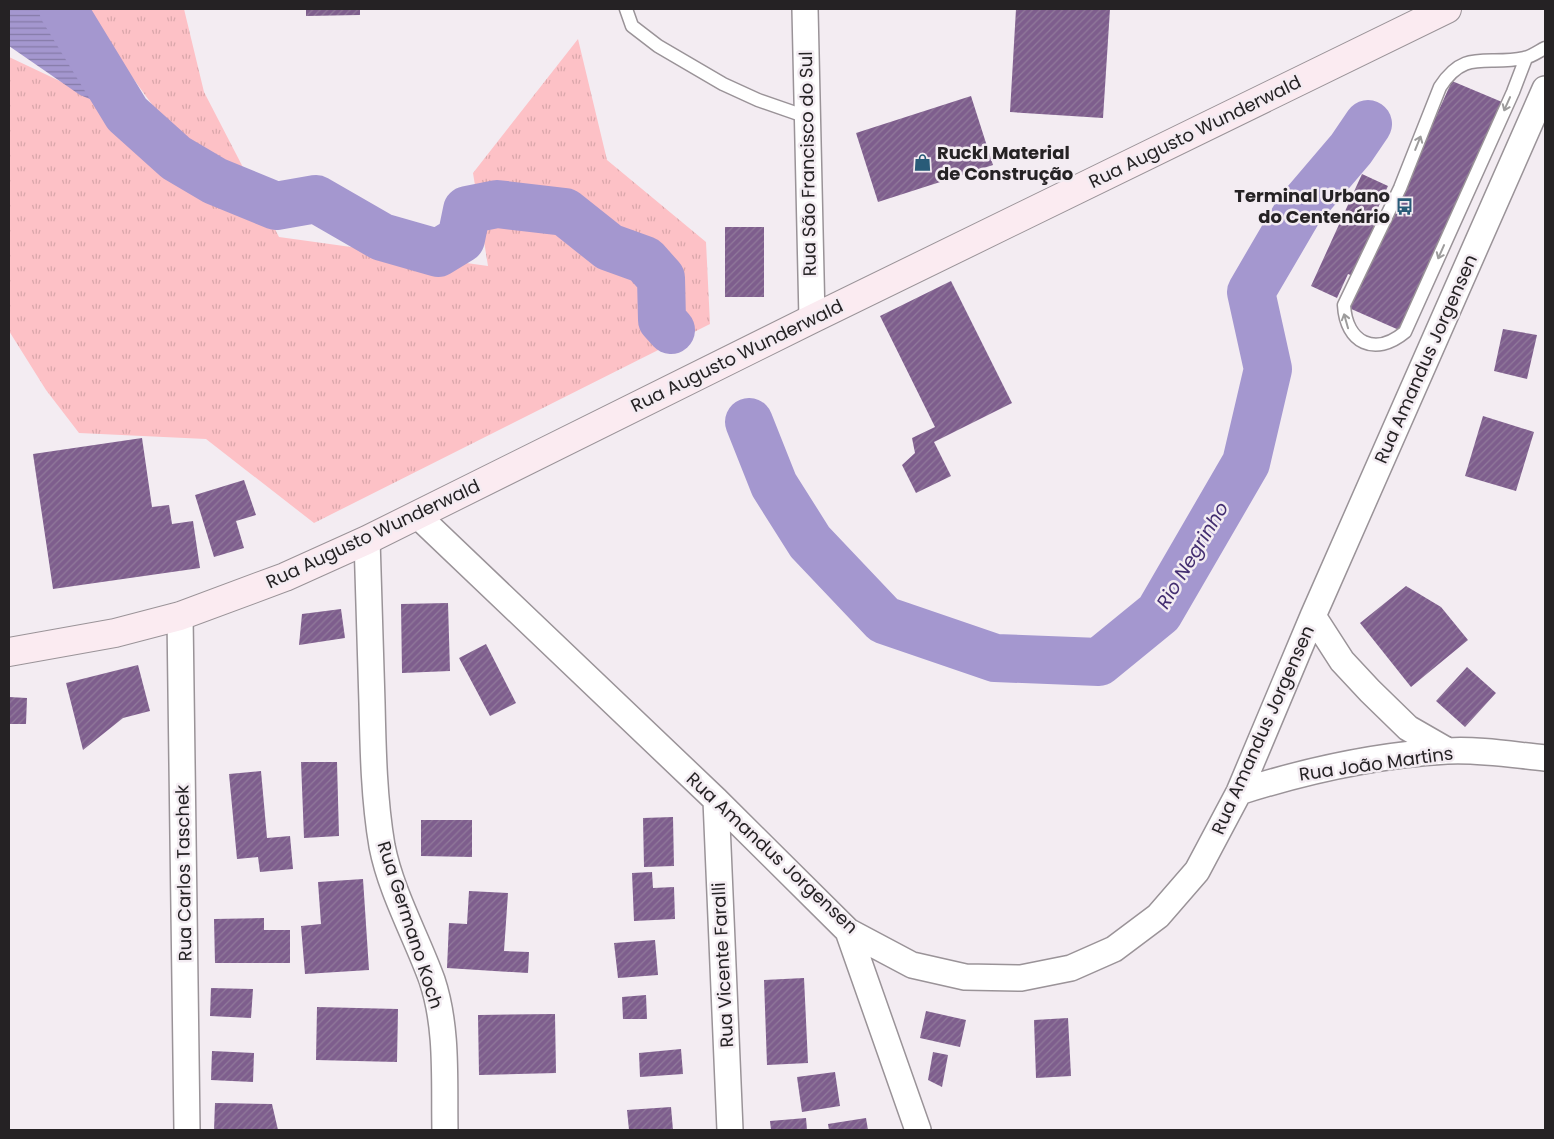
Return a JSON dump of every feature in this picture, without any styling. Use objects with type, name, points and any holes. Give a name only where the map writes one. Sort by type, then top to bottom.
[{"type":"main road","name":"Rua Augusto Wunderwald","points":[[9,652],[115,634],[180,616],[244,594],[367,540],[812,319],[1447,9]]},
{"type":"street","name":"Rua São Francisco do Sul","points":[[805,9],[812,319]]},
{"type":"street","name":"Rua Amandus Jorgensen","points":[[417,514],[716,800],[848,930],[912,965],[965,977],[1021,978],[1071,968],[1114,949],[1158,916],[1198,871],[1239,792],[1313,616],[1545,89]]},
{"type":"street","name":"Rua Germano Koch","points":[[367,540],[373,745],[379,821],[383,847],[392,878],[432,982],[439,1013],[444,1048],[445,1130]]},
{"type":"street","name":"Rua Carlos Taschek","points":[[180,616],[187,1130]]},
{"type":"street","points":[[1313,616],[1342,661],[1370,691],[1408,728],[1448,751]]},
{"type":"street","name":"Rua João Martins","points":[[1239,792],[1292,775],[1368,761],[1448,751],[1545,758]]},
{"type":"street","name":"Rua Vicente Faralli","points":[[716,800],[730,1130]]},
{"type":"street","points":[[848,930],[918,1130]]},
{"type":"lane","points":[[626,9],[632,26],[658,46],[723,84],[758,100],[807,117]]},
{"type":"lane","points":[[1526,58],[1404,332],[1393,342],[1378,346],[1363,342],[1351,333],[1344,320],[1344,305],[1400,188],[1440,87],[1450,72],[1464,63],[1526,58],[1545,48]]},
{"type":"green space","points":[[83,9],[184,9],[204,92],[279,237],[488,266],[473,173],[578,39],[607,160],[706,242],[710,324],[314,523],[206,439],[79,433],[46,390],[9,331],[9,57],[174,135]]},
{"type":"shaded area","points":[[9,9],[81,9],[106,75],[129,115],[80,95],[9,46]]},
{"type":"building","points":[[306,9],[360,9],[360,15],[306,16]]},
{"type":"building","points":[[1016,9],[1110,9],[1103,118],[1010,112]]},
{"type":"building","points":[[1452,81],[1502,102],[1399,330],[1349,308],[1361,279],[1348,274],[1337,298],[1311,286],[1362,174],[1388,186],[1376,212],[1390,218]]},
{"type":"building","points":[[971,96],[993,165],[878,202],[856,133]]},
{"type":"building","points":[[725,227],[764,227],[764,297],[725,297]]},
{"type":"building","points":[[951,281],[1012,403],[934,442],[951,476],[916,493],[902,465],[915,453],[912,438],[935,427],[880,316]]},
{"type":"building","points":[[1503,329],[1537,335],[1527,379],[1494,371]]},
{"type":"building","points":[[1483,416],[1534,432],[1516,491],[1465,476]]},
{"type":"building","points":[[142,438],[152,507],[169,505],[172,524],[193,521],[200,568],[53,589],[33,454]]},
{"type":"building","points":[[244,480],[256,515],[236,521],[244,548],[214,557],[195,495]]},
{"type":"building","points":[[1406,586],[1441,607],[1468,640],[1411,687],[1360,623]]},
{"type":"building","points":[[448,603],[450,671],[402,673],[401,604]]},
{"type":"building","points":[[341,609],[345,638],[299,645],[302,614]]},
{"type":"building","points":[[486,644],[516,703],[490,716],[459,658]]},
{"type":"building","points":[[138,665],[150,711],[123,718],[83,750],[66,683]]},
{"type":"building","points":[[1467,667],[1496,693],[1465,727],[1436,701]]},
{"type":"building","points":[[9,697],[27,698],[26,724],[9,724]]},
{"type":"building","points":[[301,762],[337,762],[339,836],[304,838]]},
{"type":"building","points":[[261,771],[267,838],[290,836],[293,869],[260,872],[258,857],[237,859],[229,774]]},
{"type":"building","points":[[673,817],[674,866],[644,867],[643,818]]},
{"type":"building","points":[[421,820],[472,820],[472,857],[421,856]]},
{"type":"building","points":[[652,872],[653,888],[674,887],[675,919],[634,921],[632,873]]},
{"type":"building","points":[[363,879],[369,970],[305,974],[301,926],[321,924],[318,882]]},
{"type":"building","points":[[469,891],[508,893],[504,951],[529,952],[528,973],[447,968],[449,923],[467,924]]},
{"type":"building","points":[[264,918],[264,930],[290,930],[290,963],[215,963],[214,919]]},
{"type":"building","points":[[655,940],[658,975],[618,978],[614,943]]},
{"type":"building","points":[[804,978],[808,1063],[767,1065],[764,980]]},
{"type":"building","points":[[211,988],[253,989],[251,1018],[210,1016]]},
{"type":"building","points":[[646,995],[647,1019],[623,1019],[622,997]]},
{"type":"building","points":[[317,1007],[398,1009],[397,1062],[316,1060]]},
{"type":"building","points":[[926,1011],[966,1020],[960,1047],[920,1038]]},
{"type":"building","points":[[555,1014],[556,1073],[479,1075],[478,1015]]},
{"type":"building","points":[[1068,1018],[1071,1076],[1036,1078],[1034,1020]]},
{"type":"building","points":[[681,1049],[683,1074],[640,1077],[639,1053]]},
{"type":"building","points":[[212,1051],[254,1053],[253,1082],[211,1080]]},
{"type":"building","points":[[933,1052],[948,1055],[942,1087],[928,1080]]},
{"type":"building","points":[[835,1072],[840,1106],[802,1112],[797,1077]]},
{"type":"building","points":[[215,1103],[272,1104],[278,1130],[214,1130]]},
{"type":"building","points":[[671,1107],[673,1130],[629,1130],[627,1110]]},
{"type":"building","points":[[806,1118],[807,1130],[771,1130],[770,1121]]},
{"type":"building","points":[[866,1118],[868,1130],[829,1130],[828,1124]]},
{"type":"waterway","name":"Rio Negrinho","points":[[63,9],[127,114],[176,158],[215,181],[276,206],[316,199],[382,237],[438,253],[461,239],[467,210],[497,204],[565,212],[609,247],[645,260],[661,278],[662,320],[671,330]]},
{"type":"waterway","name":"Rio Negrinho","points":[[749,422],[774,485],[810,542],[884,620],[995,658],[1099,662],[1159,613],[1246,463],[1268,369],[1251,292],[1299,210],[1351,149],[1368,124]]},
{"type":"place","name":"Ruckl Material de Construção","points":[[923,163]]},
{"type":"place","name":"Terminal Urbano do Centenário","points":[[1404,206]]}]
